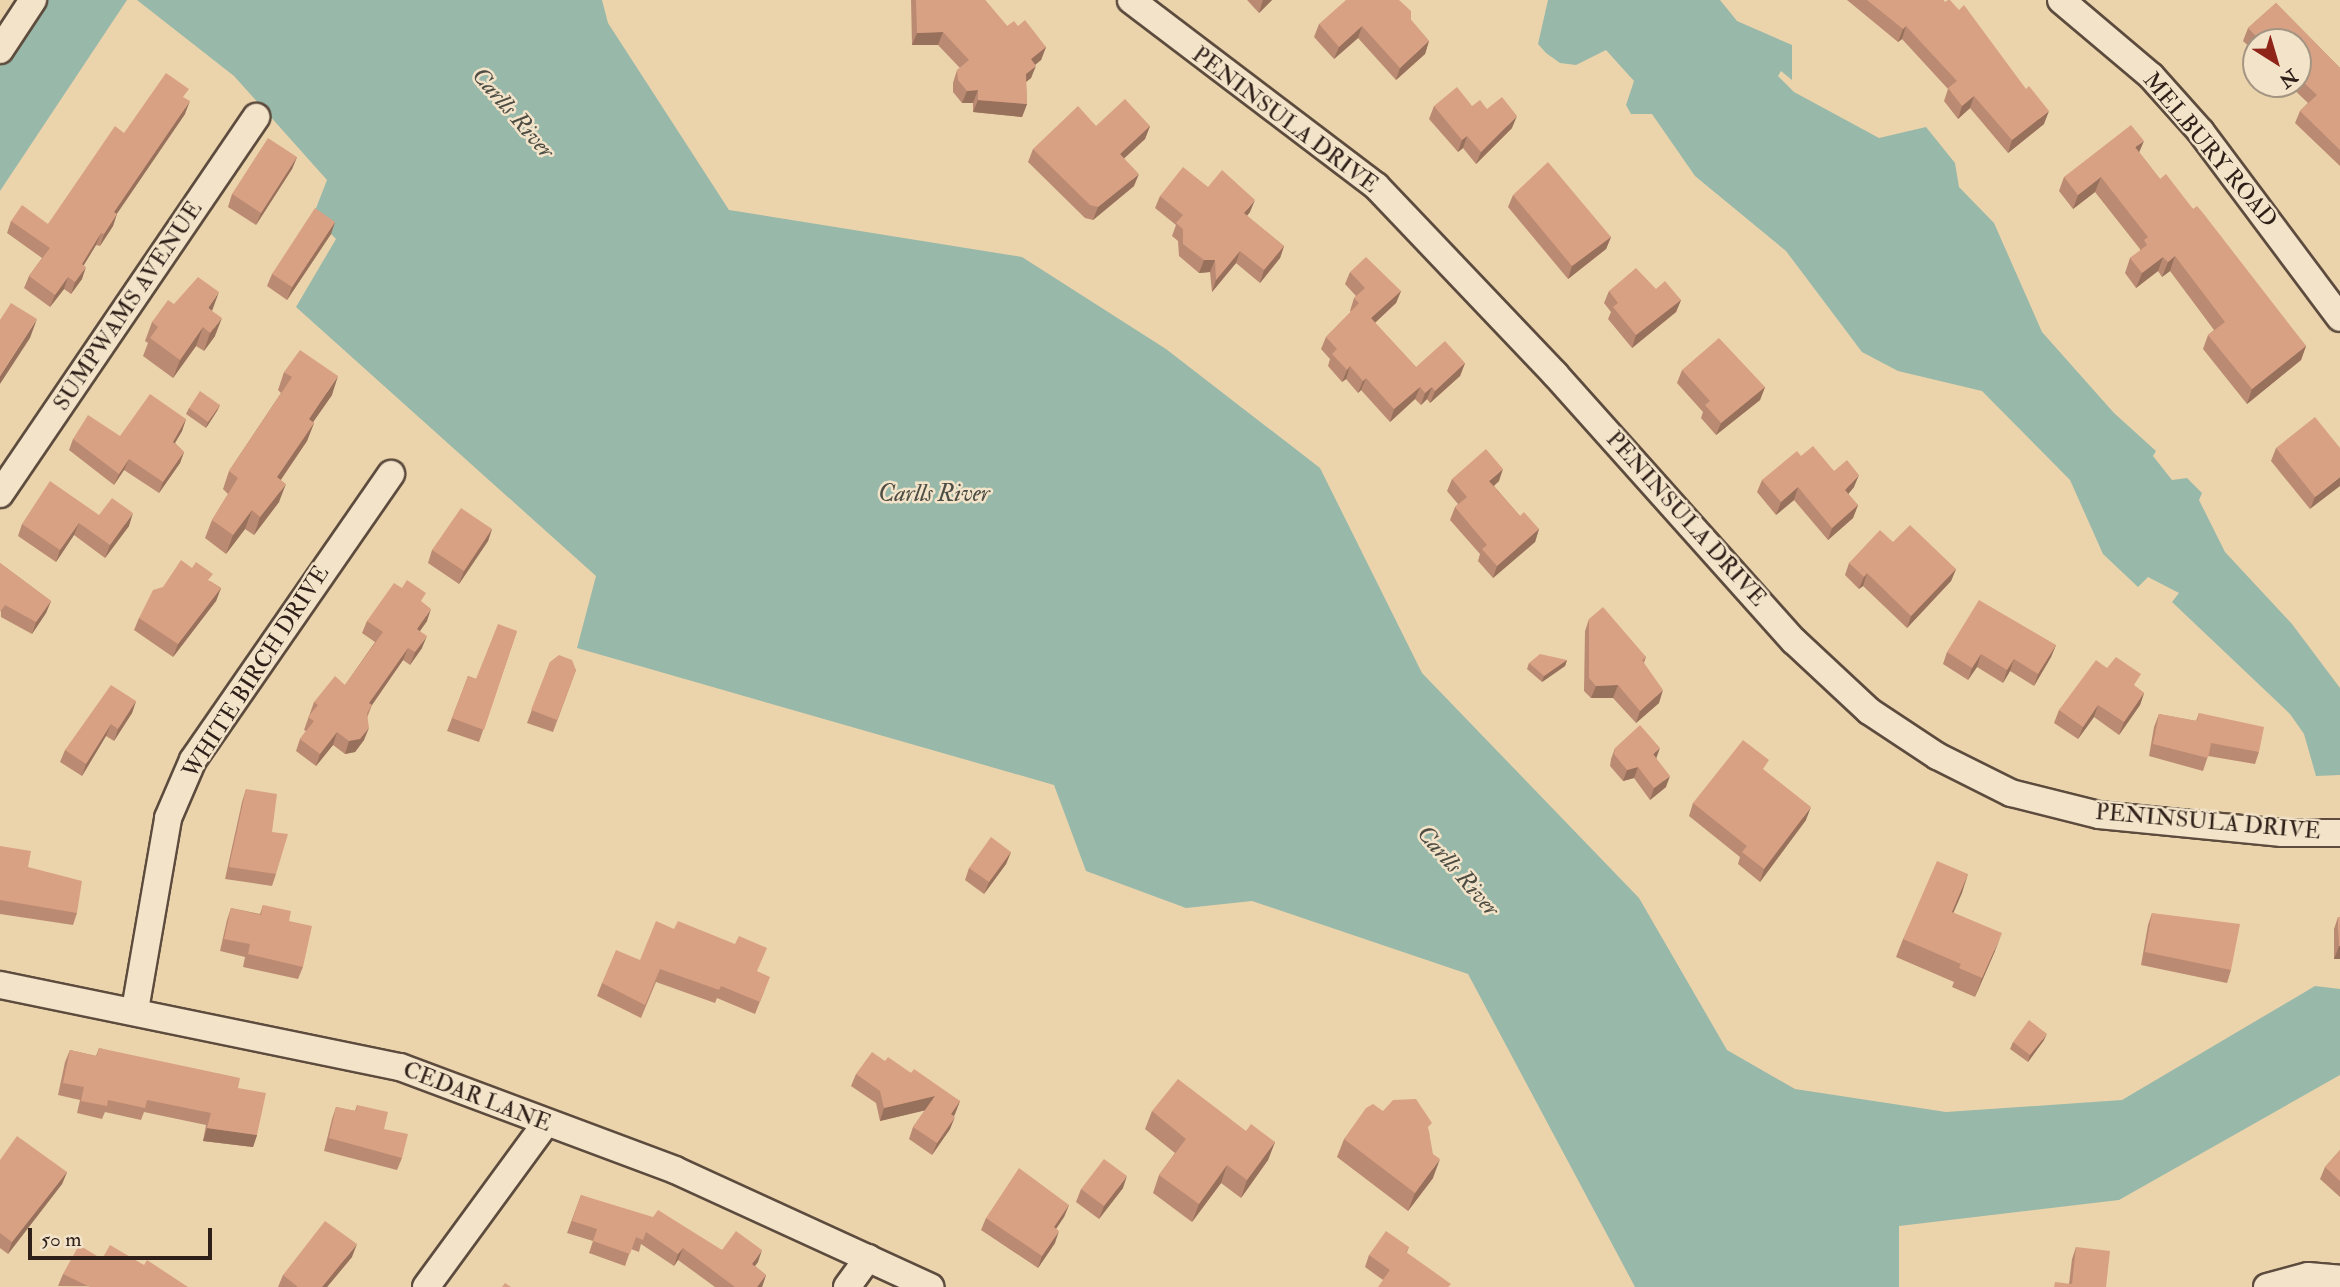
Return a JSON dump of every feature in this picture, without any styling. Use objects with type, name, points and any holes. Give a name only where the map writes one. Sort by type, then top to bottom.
[{"type":"street","points":[[0,50],[33,0]]},
{"type":"street","name":"PENINSULA DRIVE","points":[[1131,0],[1376,187],[1555,374],[1794,641],[1869,710],[1937,757],[2011,793],[2099,815],[2282,833],[2340,832]]},
{"type":"street","name":"MELBURY ROAD","points":[[2061,0],[2151,76],[2201,132],[2340,318]]},
{"type":"street","name":"SUMPWAMS AVENUE","points":[[0,495],[256,117]]},
{"type":"street","name":"WHITE BIRCH DRIVE","points":[[135,1010],[168,818],[193,760],[391,474]]},
{"type":"street","name":"CEDAR LANE","points":[[0,985],[135,1010],[400,1067],[676,1170],[930,1287]]},
{"type":"street","points":[[426,1287],[546,1123]]},
{"type":"street","points":[[847,1287],[868,1258]]},
{"type":"street","points":[[2267,1287],[2308,1276],[2340,1279]]},
{"type":"water","points":[[37,0],[127,0],[0,191],[0,59]]},
{"type":"water","name":"Carlls River","points":[[137,0],[602,0],[608,23],[729,210],[1022,257],[1166,349],[1320,468],[1422,673],[1639,898],[1727,1050],[1795,1089],[1946,1112],[2122,1100],[2315,986],[2340,989],[2340,1075],[2119,1200],[1899,1226],[1899,1287],[1635,1287],[1468,974],[1252,901],[1186,908],[1086,871],[1054,785],[577,648],[596,576],[296,307],[336,239],[313,216],[327,180],[234,76]]},
{"type":"water","points":[[1548,0],[1720,0],[1737,21],[1792,45],[1792,80],[1781,71],[1778,76],[1794,92],[1879,138],[1926,127],[1955,163],[1959,187],[1994,223],[2042,332],[2114,413],[2156,451],[2153,456],[2172,480],[2187,478],[2202,493],[2199,500],[2225,552],[2292,624],[2340,688],[2340,775],[2316,776],[2304,734],[2290,714],[2172,602],[2179,593],[2148,577],[2138,587],[2103,554],[2070,480],[1982,391],[1898,371],[1862,352],[1786,251],[1695,176],[1652,114],[1631,114],[1626,105],[1634,81],[1606,50],[1576,65],[1560,63],[1546,53],[1538,44]]},
{"type":"building","points":[[916,0],[985,0],[1007,26],[1014,21],[1018,26],[1025,20],[1046,47],[1031,59],[1036,66],[1026,74],[1027,104],[978,100],[978,90],[967,91],[958,80],[957,70],[969,60],[943,32],[917,33]]},
{"type":"building","points":[[1346,0],[1399,0],[1411,11],[1411,20],[1429,41],[1400,68],[1362,26],[1339,47],[1319,24]]},
{"type":"building","points":[[1867,0],[1950,0],[1959,10],[1964,5],[2026,89],[2029,86],[2049,111],[2012,140],[1974,96],[1962,106],[1948,88],[1957,81],[1906,26],[1903,29]]},
{"type":"building","points":[[2276,3],[2301,28],[2248,28]]},
{"type":"building","points":[[2312,40],[2340,68],[2340,150],[2300,111],[2317,95],[2312,90]]},
{"type":"building","points":[[166,73],[189,89],[183,97],[190,101],[114,212],[117,214],[104,234],[101,233],[82,264],[86,267],[75,282],[68,277],[55,295],[29,276],[50,248],[11,221],[22,205],[48,224],[115,126],[124,133]]},
{"type":"building","points":[[1457,87],[1472,106],[1480,100],[1487,109],[1502,97],[1517,116],[1481,152],[1467,136],[1462,140],[1434,106]]},
{"type":"building","points":[[1125,99],[1150,126],[1120,154],[1139,174],[1098,207],[1090,205],[1033,149],[1078,106],[1096,126]]},
{"type":"building","points":[[2131,125],[2144,141],[2135,147],[2160,179],[2166,174],[2193,209],[2197,206],[2306,346],[2252,389],[2208,335],[2225,322],[2175,256],[2168,262],[2163,257],[2142,273],[2130,258],[2147,245],[2144,240],[2148,237],[2101,177],[2078,195],[2064,177]]},
{"type":"building","points":[[268,138],[297,157],[261,213],[232,194]]},
{"type":"building","points":[[1548,162],[1611,237],[1572,266],[1513,195]]},
{"type":"building","points":[[1183,167],[1208,187],[1222,170],[1255,200],[1244,213],[1284,246],[1264,270],[1240,251],[1216,280],[1215,260],[1204,260],[1183,244],[1183,229],[1176,223],[1183,215],[1160,196]]},
{"type":"building","points":[[315,208],[335,222],[292,287],[272,274]]},
{"type":"building","points":[[1366,257],[1401,291],[1371,318],[1416,367],[1445,341],[1465,363],[1435,391],[1432,387],[1425,393],[1420,387],[1394,409],[1366,378],[1363,381],[1350,366],[1347,370],[1332,354],[1337,349],[1326,337],[1359,303],[1354,298],[1365,288],[1350,272]]},
{"type":"building","points":[[1636,268],[1656,289],[1665,281],[1681,300],[1636,335],[1613,307],[1618,303],[1609,291]]},
{"type":"building","points":[[198,277],[219,292],[208,308],[222,318],[210,333],[203,327],[180,360],[150,338],[158,327],[152,322],[168,300],[174,304]]},
{"type":"building","points":[[11,303],[37,319],[0,376],[0,320]]},
{"type":"building","points":[[1719,338],[1765,387],[1721,423],[1705,405],[1710,401],[1682,370]]},
{"type":"building","points":[[300,350],[338,376],[309,419],[314,423],[277,477],[286,484],[260,517],[252,510],[233,535],[212,520],[238,478],[229,471],[292,377],[284,372]]},
{"type":"building","points":[[200,391],[220,405],[208,422],[189,408]]},
{"type":"building","points":[[150,394],[186,419],[173,442],[184,452],[163,482],[129,459],[119,474],[73,439],[88,415],[120,436]]},
{"type":"building","points":[[2315,417],[2340,448],[2340,477],[2315,497],[2276,448]]},
{"type":"building","points":[[1813,446],[1834,471],[1847,460],[1859,475],[1845,490],[1858,505],[1832,528],[1798,487],[1781,502],[1762,480],[1797,451],[1801,456]]},
{"type":"building","points":[[1486,449],[1503,469],[1489,481],[1520,516],[1524,512],[1539,529],[1497,566],[1482,549],[1487,545],[1455,507],[1467,497],[1452,479]]},
{"type":"building","points":[[50,481],[99,515],[112,498],[133,513],[110,545],[79,523],[60,550],[22,524]]},
{"type":"building","points":[[461,508],[492,529],[464,571],[432,550]]},
{"type":"building","points":[[1910,525],[1956,569],[1911,616],[1867,573],[1864,577],[1849,563],[1880,530],[1893,542]]},
{"type":"building","points":[[181,560],[192,568],[196,562],[213,574],[208,580],[221,588],[178,644],[139,618],[153,590],[163,587]]},
{"type":"building","points":[[0,563],[51,601],[36,622],[5,605],[0,612]]},
{"type":"building","points":[[407,580],[426,593],[421,601],[431,609],[417,629],[427,636],[415,652],[408,648],[369,703],[372,705],[367,713],[369,728],[360,739],[349,741],[337,732],[320,754],[300,739],[314,721],[308,717],[318,705],[314,702],[335,676],[345,685],[383,632],[367,621],[394,583],[402,588]]},
{"type":"building","points":[[1979,600],[2056,645],[2038,674],[2014,659],[2007,670],[1981,654],[1972,668],[1947,652]]},
{"type":"building","points":[[1603,607],[1646,657],[1642,660],[1663,690],[1640,711],[1618,685],[1596,686],[1589,678],[1589,619]]},
{"type":"building","points":[[498,624],[517,631],[484,730],[452,718],[468,676],[476,679]]},
{"type":"building","points":[[1540,654],[1567,660],[1544,676],[1529,663]]},
{"type":"building","points":[[559,655],[572,660],[576,670],[557,720],[531,710],[550,662]]},
{"type":"building","points":[[2116,657],[2141,674],[2134,685],[2144,693],[2124,722],[2098,705],[2083,727],[2059,710],[2096,660],[2107,668]]},
{"type":"building","points":[[111,685],[136,701],[118,729],[111,724],[86,764],[65,750]]},
{"type":"building","points":[[2199,713],[2264,727],[2259,752],[2211,743],[2208,758],[2153,744],[2159,714],[2197,721]]},
{"type":"building","points":[[1640,725],[1660,748],[1653,754],[1670,776],[1654,788],[1638,767],[1627,770],[1614,754],[1615,748]]},
{"type":"building","points":[[1743,740],[1769,760],[1763,769],[1811,807],[1764,869],[1742,852],[1747,846],[1693,803]]},
{"type":"building","points":[[246,789],[277,794],[272,832],[288,834],[276,874],[229,867]]},
{"type":"building","points":[[991,837],[1011,852],[989,882],[969,868]]},
{"type":"building","points":[[0,846],[31,851],[28,867],[82,881],[77,913],[0,900]]},
{"type":"building","points":[[1937,861],[1968,874],[1952,912],[2002,933],[1982,978],[1959,968],[1961,964],[1903,939]]},
{"type":"building","points":[[263,905],[291,911],[289,921],[312,926],[303,967],[248,954],[250,944],[224,939],[231,908],[261,915]]},
{"type":"building","points":[[2152,913],[2240,924],[2231,970],[2145,952]]},
{"type":"building","points":[[2340,917],[2340,946],[2339,946]]},
{"type":"building","points":[[656,921],[674,929],[678,921],[735,944],[739,936],[767,948],[757,971],[770,977],[760,1002],[721,986],[719,990],[660,969],[645,1005],[602,983],[616,950],[640,960]]},
{"type":"building","points":[[2029,1020],[2047,1034],[2030,1055],[2013,1042]]},
{"type":"building","points":[[99,1048],[240,1078],[238,1088],[266,1093],[257,1135],[207,1128],[211,1113],[147,1100],[145,1108],[108,1100],[107,1106],[81,1101],[84,1087],[63,1083],[70,1050],[97,1056]]},
{"type":"building","points":[[872,1052],[885,1061],[888,1057],[911,1073],[914,1069],[960,1101],[951,1114],[955,1117],[937,1143],[913,1127],[935,1096],[884,1108],[880,1091],[856,1074]]},
{"type":"building","points":[[1178,1079],[1246,1131],[1251,1124],[1275,1142],[1247,1180],[1227,1165],[1199,1204],[1159,1175],[1186,1139],[1152,1111]]},
{"type":"building","points":[[1416,1099],[1432,1123],[1428,1127],[1433,1154],[1440,1159],[1415,1193],[1344,1139],[1366,1108],[1373,1104],[1383,1111],[1393,1100]]},
{"type":"building","points":[[357,1105],[388,1112],[384,1129],[408,1134],[402,1158],[329,1138],[336,1107],[356,1111]]},
{"type":"building","points":[[17,1136],[67,1172],[12,1242],[0,1233],[0,1160]]},
{"type":"building","points":[[2340,1150],[2340,1181],[2325,1167]]},
{"type":"building","points":[[1104,1159],[1127,1176],[1104,1206],[1081,1189]]},
{"type":"building","points":[[1019,1168],[1069,1205],[1054,1227],[1059,1231],[1042,1256],[986,1218]]},
{"type":"building","points":[[581,1195],[653,1217],[658,1210],[722,1250],[736,1231],[762,1250],[752,1264],[766,1275],[757,1287],[735,1287],[683,1248],[678,1254],[646,1232],[643,1240],[636,1237],[630,1254],[593,1241],[597,1229],[572,1221]]},
{"type":"building","points":[[325,1221],[357,1244],[322,1287],[298,1287],[283,1275]]},
{"type":"building","points":[[1386,1231],[1409,1247],[1406,1252],[1451,1284],[1448,1287],[1378,1287],[1390,1270],[1369,1255]]},
{"type":"building","points":[[79,1245],[102,1259],[110,1245],[144,1265],[147,1260],[188,1287],[90,1287],[63,1274]]},
{"type":"building","points":[[2076,1247],[2110,1251],[2106,1287],[2054,1287],[2055,1282],[2072,1284]]}]
